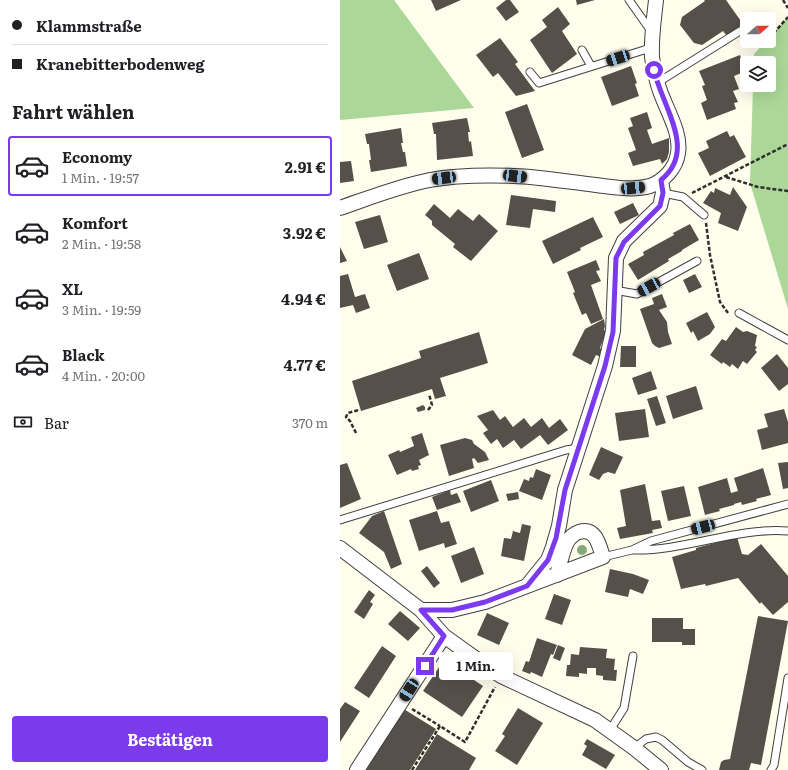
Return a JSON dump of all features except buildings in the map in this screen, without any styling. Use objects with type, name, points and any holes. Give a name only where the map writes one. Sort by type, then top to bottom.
[{"type":"street","points":[[527,586],[548,560],[553,547],[559,526],[565,490],[605,366],[613,332],[616,258],[622,244],[657,210],[662,202],[662,187],[676,160],[678,142],[657,83],[652,58],[656,0]]},
{"type":"street","points":[[340,208],[394,189],[429,180],[468,176],[515,176],[619,188],[643,187],[651,185],[662,187]]},
{"type":"street","points":[[421,610],[452,610],[485,602],[557,575],[602,557],[597,539],[592,533],[584,531],[576,533],[567,540],[557,575]]},
{"type":"street","points":[[340,548],[421,610],[444,636],[501,676],[595,720],[634,748],[660,770]]},
{"type":"street","points":[[357,770],[444,636]]},
{"type":"lane","points":[[630,0],[653,33]]},
{"type":"lane","points":[[657,83],[740,31]]},
{"type":"lane","points":[[530,72],[539,82],[652,48]]},
{"type":"lane","points":[[582,50],[591,66]]},
{"type":"lane","points":[[662,187],[683,197],[704,215]]},
{"type":"lane","points":[[614,290],[637,294],[697,261]]},
{"type":"lane","points":[[739,313],[788,340]]},
{"type":"lane","points":[[340,520],[566,450],[578,448]]},
{"type":"lane","points":[[632,550],[652,541],[788,504]]},
{"type":"lane","points":[[602,557],[632,550],[665,548],[737,534],[788,531]]},
{"type":"lane","points":[[610,730],[624,708],[633,656]]},
{"type":"lane","points":[[771,770],[774,765],[788,678]]},
{"type":"lane","points":[[634,748],[646,739],[656,737],[662,740],[688,762],[702,770]]},
{"type":"path","points":[[783,0],[788,8]]},
{"type":"path","points":[[776,30],[788,17]]},
{"type":"path","points":[[683,197],[788,144]]},
{"type":"path","points":[[725,177],[758,187],[788,191]]},
{"type":"path","points":[[704,215],[710,255],[720,302],[728,313]]},
{"type":"path","points":[[428,410],[432,405],[429,394]]},
{"type":"path","points":[[356,434],[350,421],[346,417],[348,413],[359,410]]},
{"type":"path","points":[[401,702],[465,742],[501,676]]},
{"type":"path","points":[[412,770],[440,726]]},
{"type":"green space","points":[[340,0],[394,0],[474,108],[340,120]]},
{"type":"green space","points":[[788,17],[788,309],[750,183],[753,92],[776,92],[776,56],[754,56],[754,54],[760,48],[776,48],[776,30]]},
{"type":"route","points":[[425,666],[444,636],[421,610],[452,610],[485,602],[527,586],[548,560],[553,547],[559,526],[565,490],[605,366],[613,332],[616,258],[626,238],[660,206],[663,198],[661,180],[668,175],[673,167],[678,152],[678,142],[675,130],[657,83],[654,70]]}]
